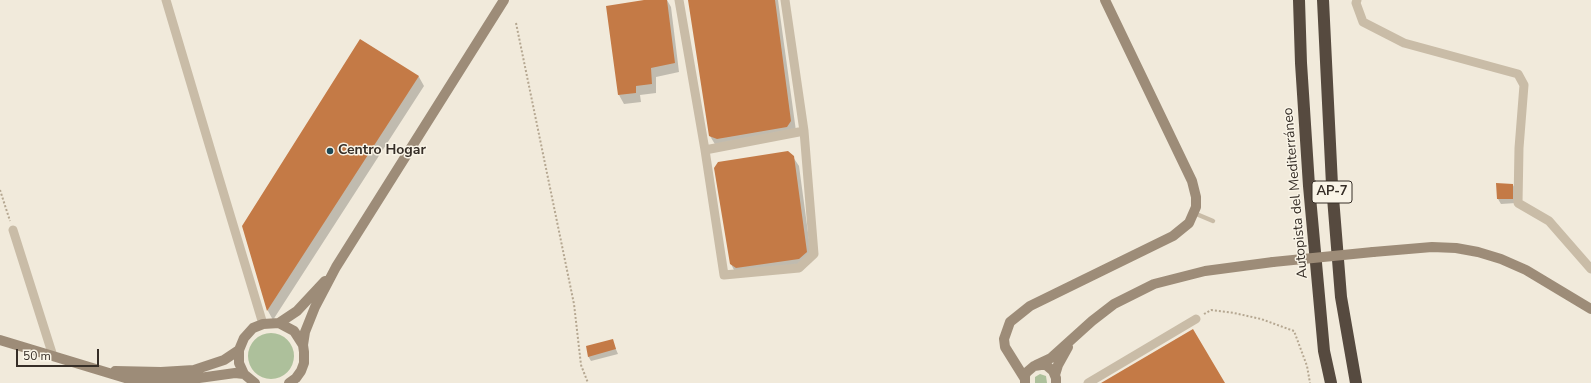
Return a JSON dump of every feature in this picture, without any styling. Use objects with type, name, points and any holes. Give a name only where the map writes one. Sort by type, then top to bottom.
[{"type":"highway","name":"Autopista del Mediterráneo","points":[[1300,0],[1302,77],[1309,186],[1324,351],[1331,383]]},
{"type":"highway","name":"AP-7","points":[[1323,0],[1332,185],[1341,290],[1356,383]]},
{"type":"street","points":[[166,0],[218,178],[263,324]]},
{"type":"street","points":[[289,383],[296,378],[304,363],[303,346],[305,332],[315,307],[336,267],[504,0]]},
{"type":"street","points":[[679,0],[705,150],[724,275],[799,268],[814,254],[804,131],[785,0]]},
{"type":"street","points":[[1025,381],[1008,354],[1004,339],[1010,322],[1018,314],[1030,306],[1173,236],[1189,223],[1194,213],[1196,197],[1192,181],[1105,0]]},
{"type":"street","points":[[1356,0],[1363,22],[1404,43],[1518,74],[1524,85],[1518,148],[1518,203],[1549,221],[1591,269]]},
{"type":"street","points":[[705,150],[804,131]]},
{"type":"street","points":[[13,230],[53,356]]},
{"type":"street","points":[[1025,381],[1027,372],[1051,358],[1092,321],[1114,304],[1154,284],[1205,271],[1273,262],[1432,247],[1456,248],[1478,252],[1501,259],[1526,270],[1591,309]]},
{"type":"street","points":[[248,379],[240,363],[239,350],[244,338],[253,328],[263,324],[279,323],[297,311],[336,267]]},
{"type":"street","points":[[1088,383],[1196,319]]},
{"type":"street","points":[[279,323],[294,331],[303,346]]},
{"type":"street","points":[[1056,379],[1058,365],[1073,338]]},
{"type":"street","points":[[0,340],[132,380],[185,380],[235,373],[248,379]]},
{"type":"street","points":[[87,366],[136,372],[194,370],[224,360],[239,350]]},
{"type":"street","points":[[1008,354],[1024,363],[1035,366],[1046,366],[1053,371],[1056,379]]},
{"type":"lane","points":[[1194,213],[1213,220]]},
{"type":"path","points":[[516,23],[574,304],[581,365],[588,383]]},
{"type":"path","points":[[0,190],[13,230]]},
{"type":"path","points":[[1196,319],[1211,310],[1261,319],[1294,331],[1307,366],[1310,383]]},
{"type":"green space","points":[[266,333],[276,333],[284,337],[290,343],[294,351],[294,361],[290,369],[284,375],[276,379],[266,379],[258,375],[252,369],[248,361],[248,351],[252,343],[258,337]]},
{"type":"green space","points":[[1040,374],[1046,376],[1047,383],[1035,383],[1035,377]]},
{"type":"building","points":[[644,0],[667,0],[675,63],[651,68],[652,84],[636,86],[636,93],[618,95],[606,6]]},
{"type":"building","points":[[688,0],[775,0],[791,121],[787,127],[717,139],[709,136]]},
{"type":"building","name":"Centro Hogar","points":[[360,39],[419,76],[267,311],[242,226]]},
{"type":"building","points":[[788,151],[794,156],[807,252],[799,259],[736,268],[730,264],[714,168],[718,162]]},
{"type":"building","points":[[1496,183],[1513,184],[1513,199],[1497,199]]},
{"type":"building","points":[[1193,329],[1225,383],[1101,383]]},
{"type":"building","points":[[613,339],[616,349],[588,357],[586,346]]},
{"type":"place","name":"Centro Hogar","points":[[330,151]]}]
